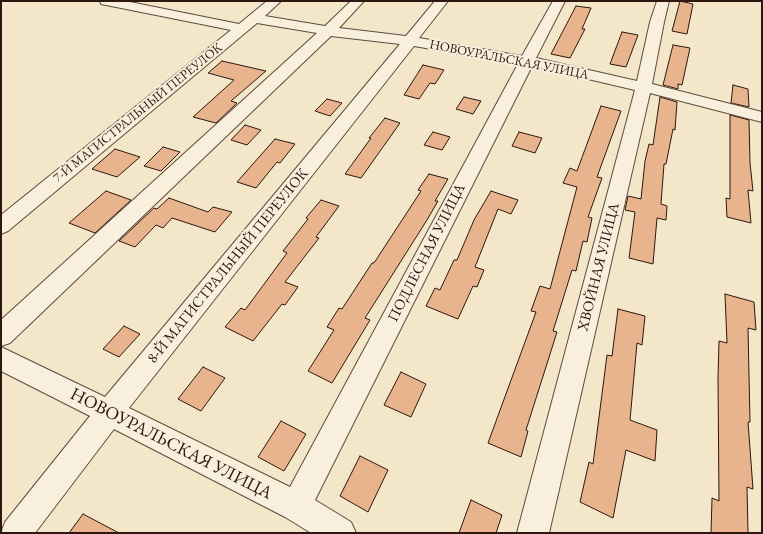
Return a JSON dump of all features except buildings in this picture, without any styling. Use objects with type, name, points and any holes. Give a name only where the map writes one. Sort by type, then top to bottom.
[{"type":"street","name":"НОВОУРАЛЬСКАЯ УЛИЦА","points":[[106,1],[248,23],[411,41],[527,61],[644,87],[762,117]]},
{"type":"street","name":"7-Й МАГИСТРАЛЬНЫЙ ПЕРЕУЛОК","points":[[1,226],[275,1]]},
{"type":"street","points":[[1,335],[328,31],[358,1]]},
{"type":"street","name":"8-Й МАГИСТРАЛЬНЫЙ ПЕРЕУЛОК","points":[[16,533],[110,413],[442,1]]},
{"type":"street","name":"ПОДЛЕСНАЯ УЛИЦА","points":[[296,506],[559,1]]},
{"type":"street","name":"ХВОЙНАЯ УЛИЦА","points":[[533,533],[644,87],[657,22],[664,1]]},
{"type":"street","name":"НОВОУРАЛЬСКАЯ УЛИЦА","points":[[1,358],[296,506],[340,533]]}]
